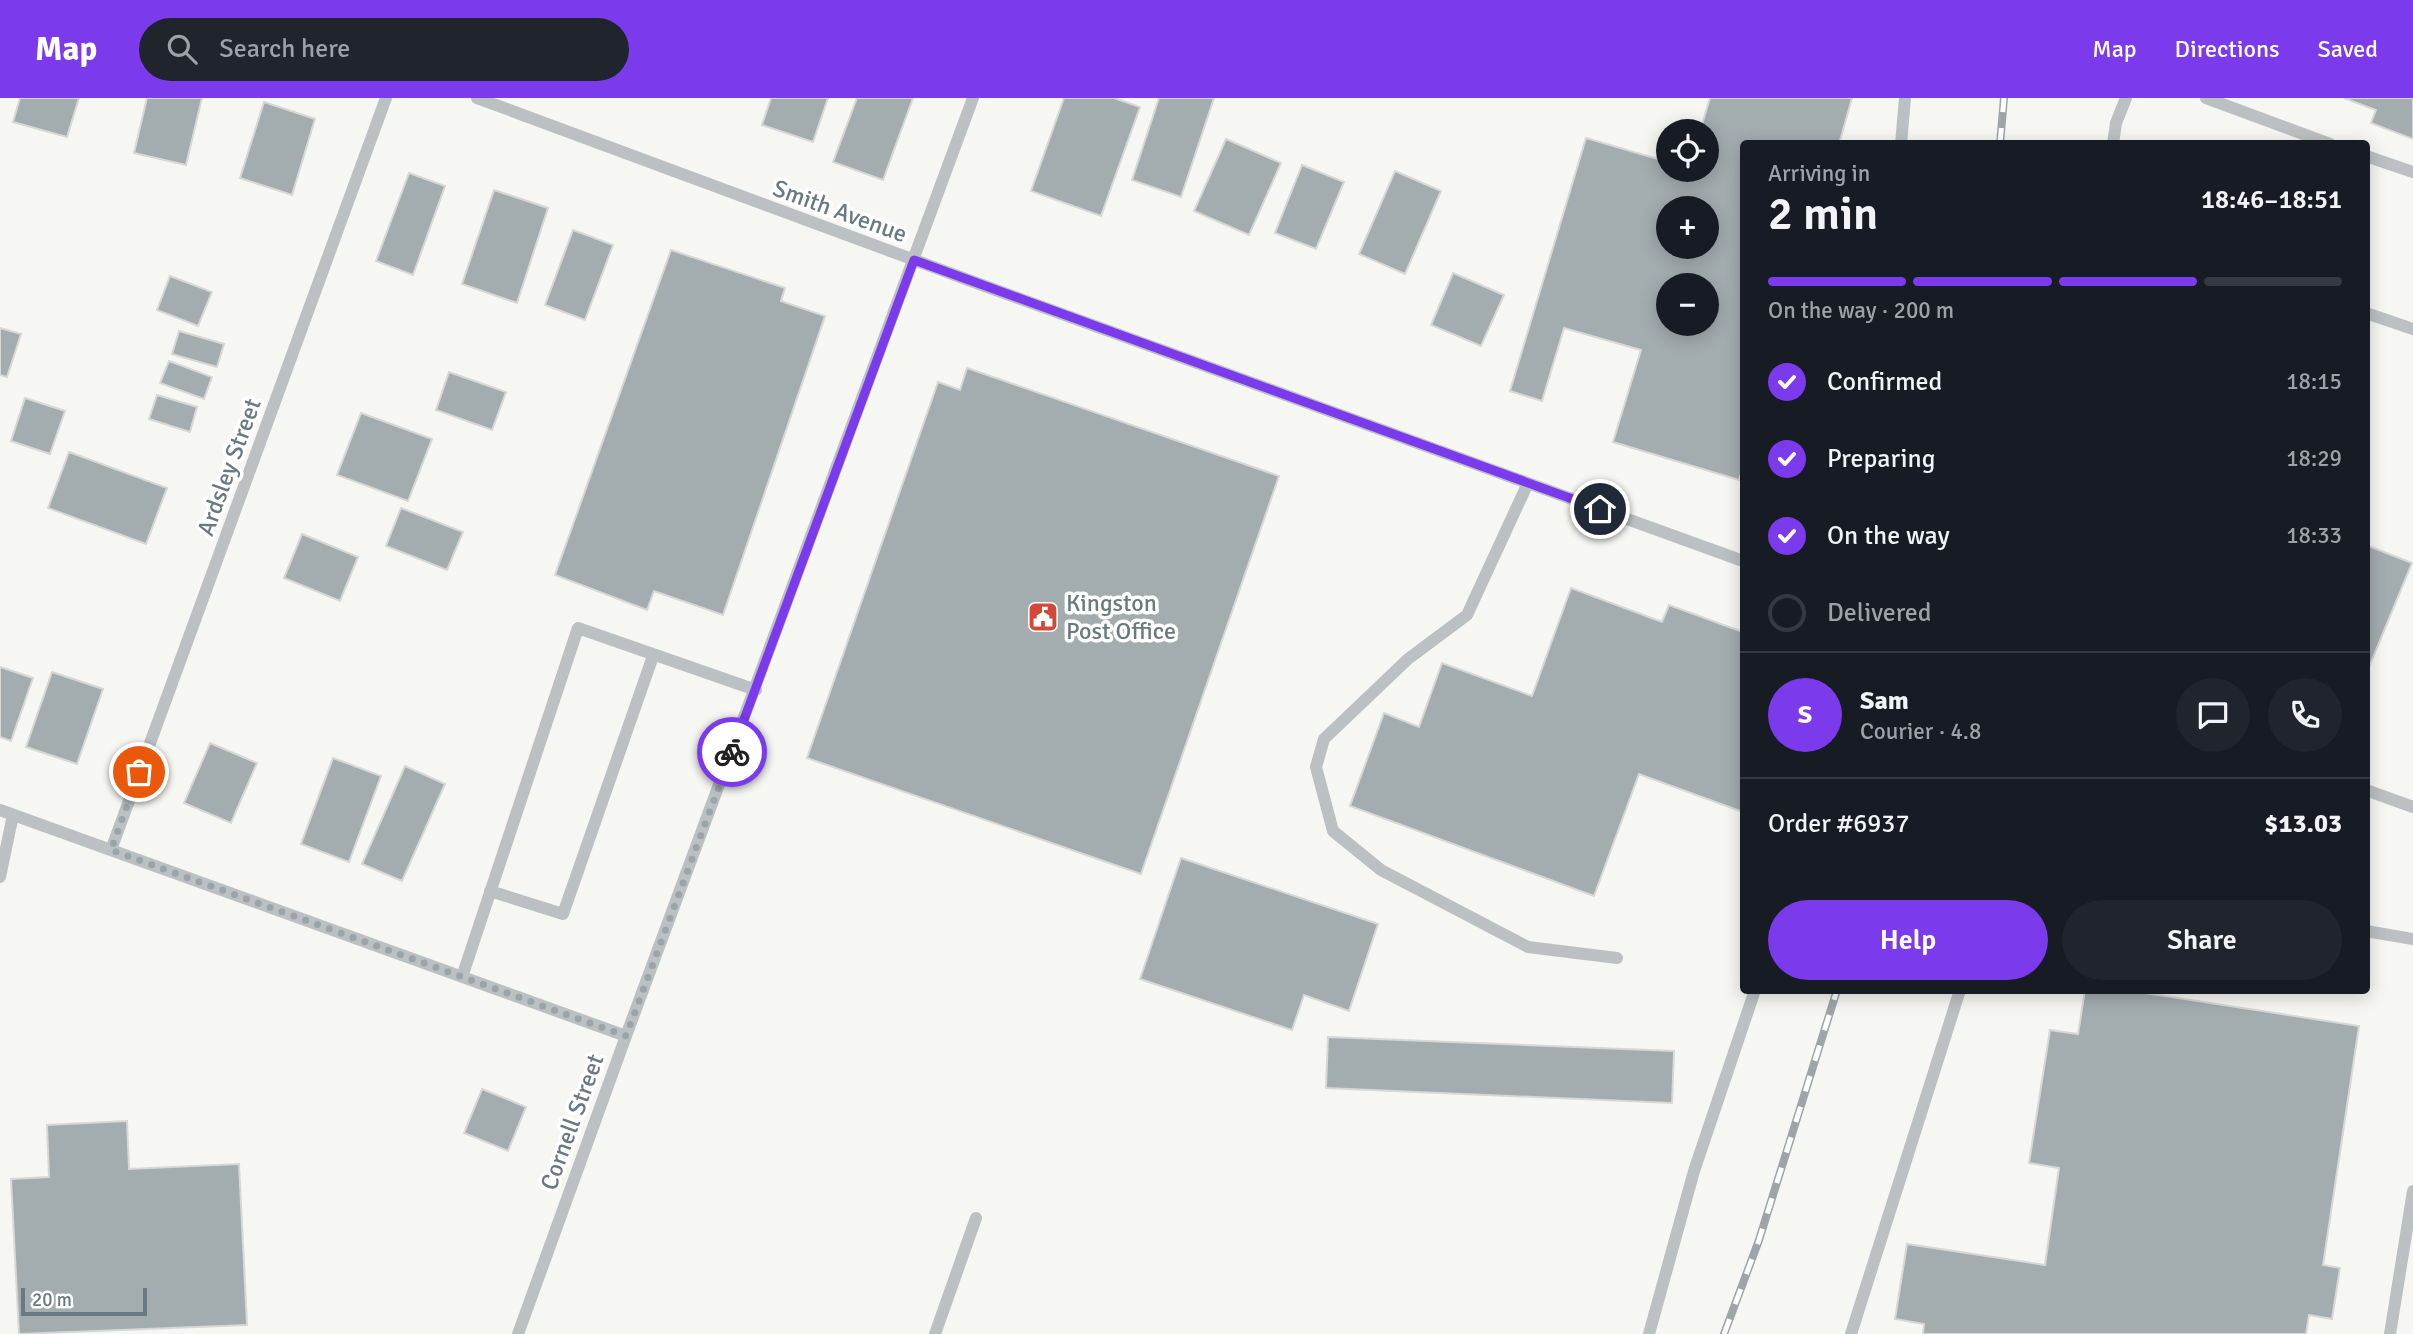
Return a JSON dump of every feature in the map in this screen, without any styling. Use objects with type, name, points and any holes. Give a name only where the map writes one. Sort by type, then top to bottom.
[{"type":"street","name":"Ardsley Street","points":[[111,850],[386,98]]},
{"type":"street","name":"Smith Avenue","points":[[477,98],[1740,560]]},
{"type":"street","name":"Cornell Street","points":[[518,1334],[973,98]]},
{"type":"street","points":[[1901,140],[1905,98]]},
{"type":"street","points":[[2114,140],[2116,123],[2126,98]]},
{"type":"street","points":[[2206,98],[2319,140]]},
{"type":"street","points":[[2370,157],[2413,172]]},
{"type":"street","points":[[2370,314],[2413,329]]},
{"type":"street","points":[[1528,483],[1467,615],[1408,659],[1324,738],[1316,767],[1333,831],[1381,870],[1528,947],[1617,958]]},
{"type":"street","points":[[462,977],[578,628],[755,690]]},
{"type":"street","points":[[490,891],[563,914],[653,656]]},
{"type":"street","points":[[2370,791],[2413,807]]},
{"type":"street","points":[[0,810],[626,1036]]},
{"type":"street","points":[[0,877],[13,815]]},
{"type":"street","points":[[2370,932],[2413,939]]},
{"type":"street","points":[[1649,1334],[1694,1171],[1754,994]]},
{"type":"street","points":[[1851,1334],[1959,994]]},
{"type":"street","points":[[2390,1334],[2413,1191]]},
{"type":"street","points":[[935,1334],[976,1218]]},
{"type":"building","points":[[20,98],[79,98],[67,137],[13,122]]},
{"type":"building","points":[[147,98],[202,98],[186,165],[134,153]]},
{"type":"building","points":[[771,98],[828,98],[813,142],[762,125]]},
{"type":"building","points":[[857,98],[913,98],[883,180],[833,162]]},
{"type":"building","points":[[1064,98],[1114,98],[1140,107],[1101,216],[1031,191]]},
{"type":"building","points":[[1159,98],[1214,98],[1181,197],[1132,180]]},
{"type":"building","points":[[1710,98],[1852,98],[1840,140],[1740,140],[1739,480],[1613,442],[1641,350],[1564,328],[1542,401],[1510,391],[1586,138],[1656,158],[1656,182],[1719,182],[1719,119],[1704,119]]},
{"type":"building","points":[[2344,98],[2413,98],[2413,139],[2371,123],[2376,110]]},
{"type":"building","points":[[264,102],[315,119],[292,195],[240,178]]},
{"type":"building","points":[[1226,139],[1281,163],[1249,235],[1194,211]]},
{"type":"building","points":[[1302,165],[1344,182],[1316,249],[1275,233]]},
{"type":"building","points":[[1395,171],[1441,191],[1405,274],[1359,254]]},
{"type":"building","points":[[409,173],[445,186],[413,275],[376,261]]},
{"type":"building","points":[[494,190],[548,208],[517,303],[462,284]]},
{"type":"building","points":[[573,230],[613,245],[585,320],[545,305]]},
{"type":"building","points":[[671,250],[785,288],[781,301],[825,316],[723,615],[654,591],[647,610],[555,575]]},
{"type":"building","points":[[1453,273],[1504,295],[1481,346],[1431,325]]},
{"type":"building","points":[[170,276],[212,292],[198,326],[157,310]]},
{"type":"building","points":[[0,328],[21,334],[7,377],[0,375]]},
{"type":"building","points":[[179,331],[224,344],[217,367],[172,354]]},
{"type":"building","points":[[169,361],[212,377],[204,399],[160,383]]},
{"type":"building","name":"Kingston Post Office","points":[[967,368],[1279,476],[1141,874],[807,758],[938,382],[960,390]]},
{"type":"building","points":[[449,372],[506,392],[492,430],[436,410]]},
{"type":"building","points":[[157,395],[197,407],[190,432],[149,419]]},
{"type":"building","points":[[25,398],[65,411],[50,454],[11,441]]},
{"type":"building","points":[[361,413],[432,439],[408,501],[337,475]]},
{"type":"building","points":[[69,452],[167,488],[146,544],[48,508]]},
{"type":"building","points":[[401,508],[463,532],[447,570],[386,546]]},
{"type":"building","points":[[302,534],[358,557],[340,601],[284,578]]},
{"type":"building","points":[[2370,547],[2412,563],[2370,665]]},
{"type":"building","points":[[1571,588],[1662,622],[1669,605],[1740,631],[1740,811],[1639,774],[1594,896],[1350,806],[1384,713],[1419,727],[1442,663],[1532,696]]},
{"type":"building","points":[[0,667],[33,678],[11,741],[0,737]]},
{"type":"building","points":[[52,672],[103,689],[77,764],[26,747]]},
{"type":"building","points":[[210,743],[257,763],[231,823],[184,803]]},
{"type":"building","points":[[333,758],[381,776],[349,862],[301,844]]},
{"type":"building","points":[[405,766],[445,784],[402,881],[362,864]]},
{"type":"building","points":[[1181,858],[1378,924],[1349,1011],[1304,995],[1292,1030],[1140,979]]},
{"type":"building","points":[[2084,994],[2152,994],[2359,1026],[2323,1265],[2340,1268],[2332,1319],[2309,1315],[2306,1334],[1923,1334],[1924,1324],[1895,1319],[1907,1244],[2045,1265],[2059,1168],[2029,1163],[2050,1030],[2078,1034]]},
{"type":"building","points":[[1328,1037],[1674,1051],[1672,1103],[1326,1088]]},
{"type":"building","points":[[482,1089],[526,1107],[508,1151],[464,1133]]},
{"type":"building","points":[[127,1121],[129,1169],[239,1164],[247,1325],[19,1334],[11,1179],[49,1177],[47,1125]]},
{"type":"railway","points":[[2000,140],[2004,98]]},
{"type":"railway","points":[[1724,1334],[1759,1240],[1836,994]]},
{"type":"way so far","points":[[139,772],[111,850],[626,1036],[732,752]]},
{"type":"place","name":"Kingston Post Office","points":[[1043,617]]},
{"type":"route","points":[[732,752],[914,260],[1600,509]]}]
